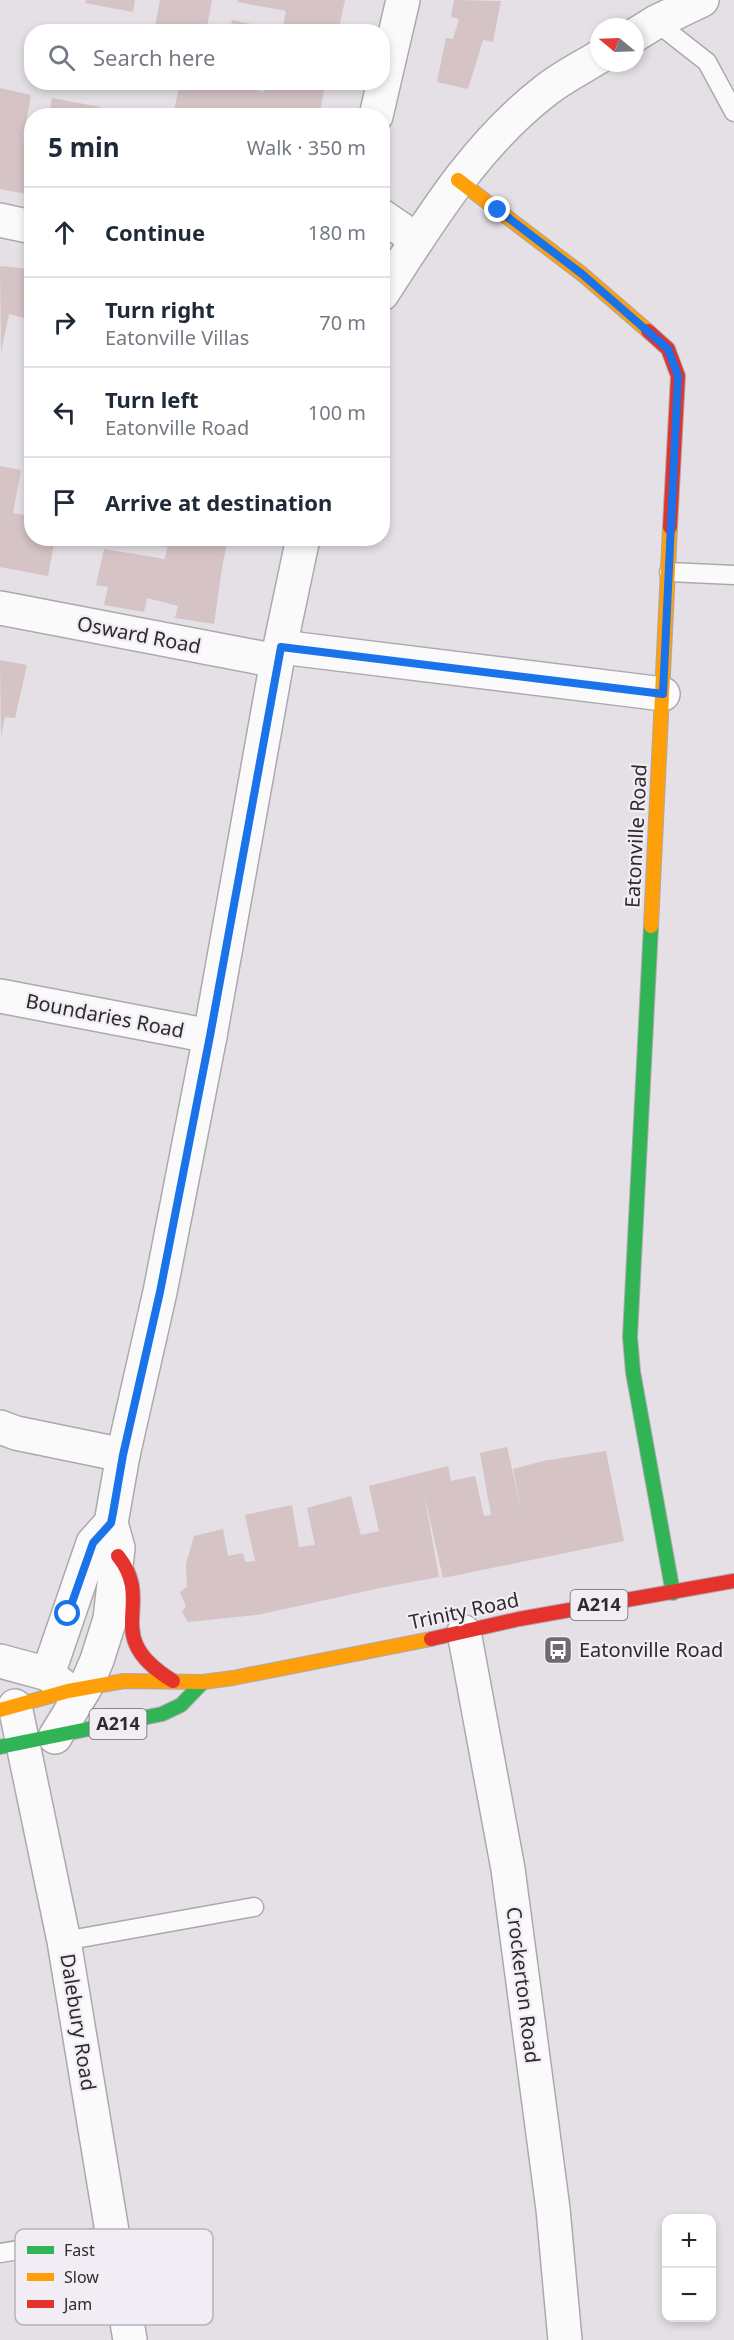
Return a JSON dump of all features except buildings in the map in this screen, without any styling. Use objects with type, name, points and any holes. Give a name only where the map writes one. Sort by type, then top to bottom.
[{"type":"main road","name":"Eatonville Road","points":[[458,180],[582,274],[668,349],[678,376],[630,1337],[633,1372],[673,1593]]},
{"type":"main road","points":[[118,1556],[128,1568],[135,1590],[132,1638],[153,1668],[173,1682]]},
{"type":"main road","name":"Trinity Road","points":[[7,1708],[67,1684],[124,1681],[203,1682],[464,1632],[519,1619],[734,1581]]},
{"type":"main road","name":"A214","points":[[11,1745],[162,1714],[181,1705],[203,1682]]},
{"type":"street","points":[[390,56],[403,0]]},
{"type":"street","points":[[646,28],[702,0]]},
{"type":"street","points":[[390,282],[458,180],[491,139],[545,91],[590,63]]},
{"type":"street","points":[[378,108],[382,90]]},
{"type":"street","points":[[0,220],[24,225]]},
{"type":"street","points":[[390,221],[417,240]]},
{"type":"street","points":[[67,1684],[97,1660],[110,1619],[118,1556],[111,1523],[123,1455],[160,1292],[210,1036],[279,654],[301,546]]},
{"type":"street","name":"Osward Road","points":[[0,608],[279,654],[663,694]]},
{"type":"street","name":"Boundaries Road","points":[[0,996],[210,1036]]},
{"type":"street","points":[[0,1427],[16,1433],[123,1455]]},
{"type":"street","points":[[55,1737],[93,1543],[111,1523]]},
{"type":"street","name":"Crockerton Road","points":[[464,1632],[508,1869],[553,2209],[565,2340]]},
{"type":"street","points":[[0,1661],[67,1684]]},
{"type":"street","name":"Dalebury Road","points":[[7,1708],[11,1745],[64,1941],[112,2229]]},
{"type":"street","name":"Dalebury Road","points":[[128,2325],[130,2340]]},
{"type":"lane","points":[[646,28],[707,62],[734,112]]},
{"type":"lane","points":[[669,572],[734,575]]},
{"type":"lane","points":[[64,1941],[254,1907]]},
{"type":"lane","points":[[0,2253],[15,2251]]},
{"type":"traffic: fast","points":[[651,926],[630,1337],[633,1372],[673,1593]]},
{"type":"traffic: fast","points":[[0,1747],[162,1714],[181,1705],[203,1682]]},
{"type":"traffic: slow","points":[[458,180],[582,274],[648,331]]},
{"type":"traffic: slow","points":[[651,926],[670,527]]},
{"type":"traffic: slow","points":[[0,1710],[68,1691],[124,1681],[203,1682],[233,1678],[431,1639]]},
{"type":"traffic: jam","points":[[648,331],[668,349],[678,376],[670,527]]},
{"type":"traffic: jam","points":[[118,1556],[128,1574],[132,1590],[133,1634],[138,1649],[151,1664],[173,1681]]},
{"type":"traffic: jam","points":[[431,1639],[519,1619],[734,1581]]},
{"type":"place","name":"Eatonville Road","points":[[558,1650]]},
{"type":"route","points":[[68,1614],[93,1543],[111,1523],[123,1455],[160,1292],[210,1036],[281,647],[663,694],[678,376],[668,349],[582,274],[498,210]]}]
